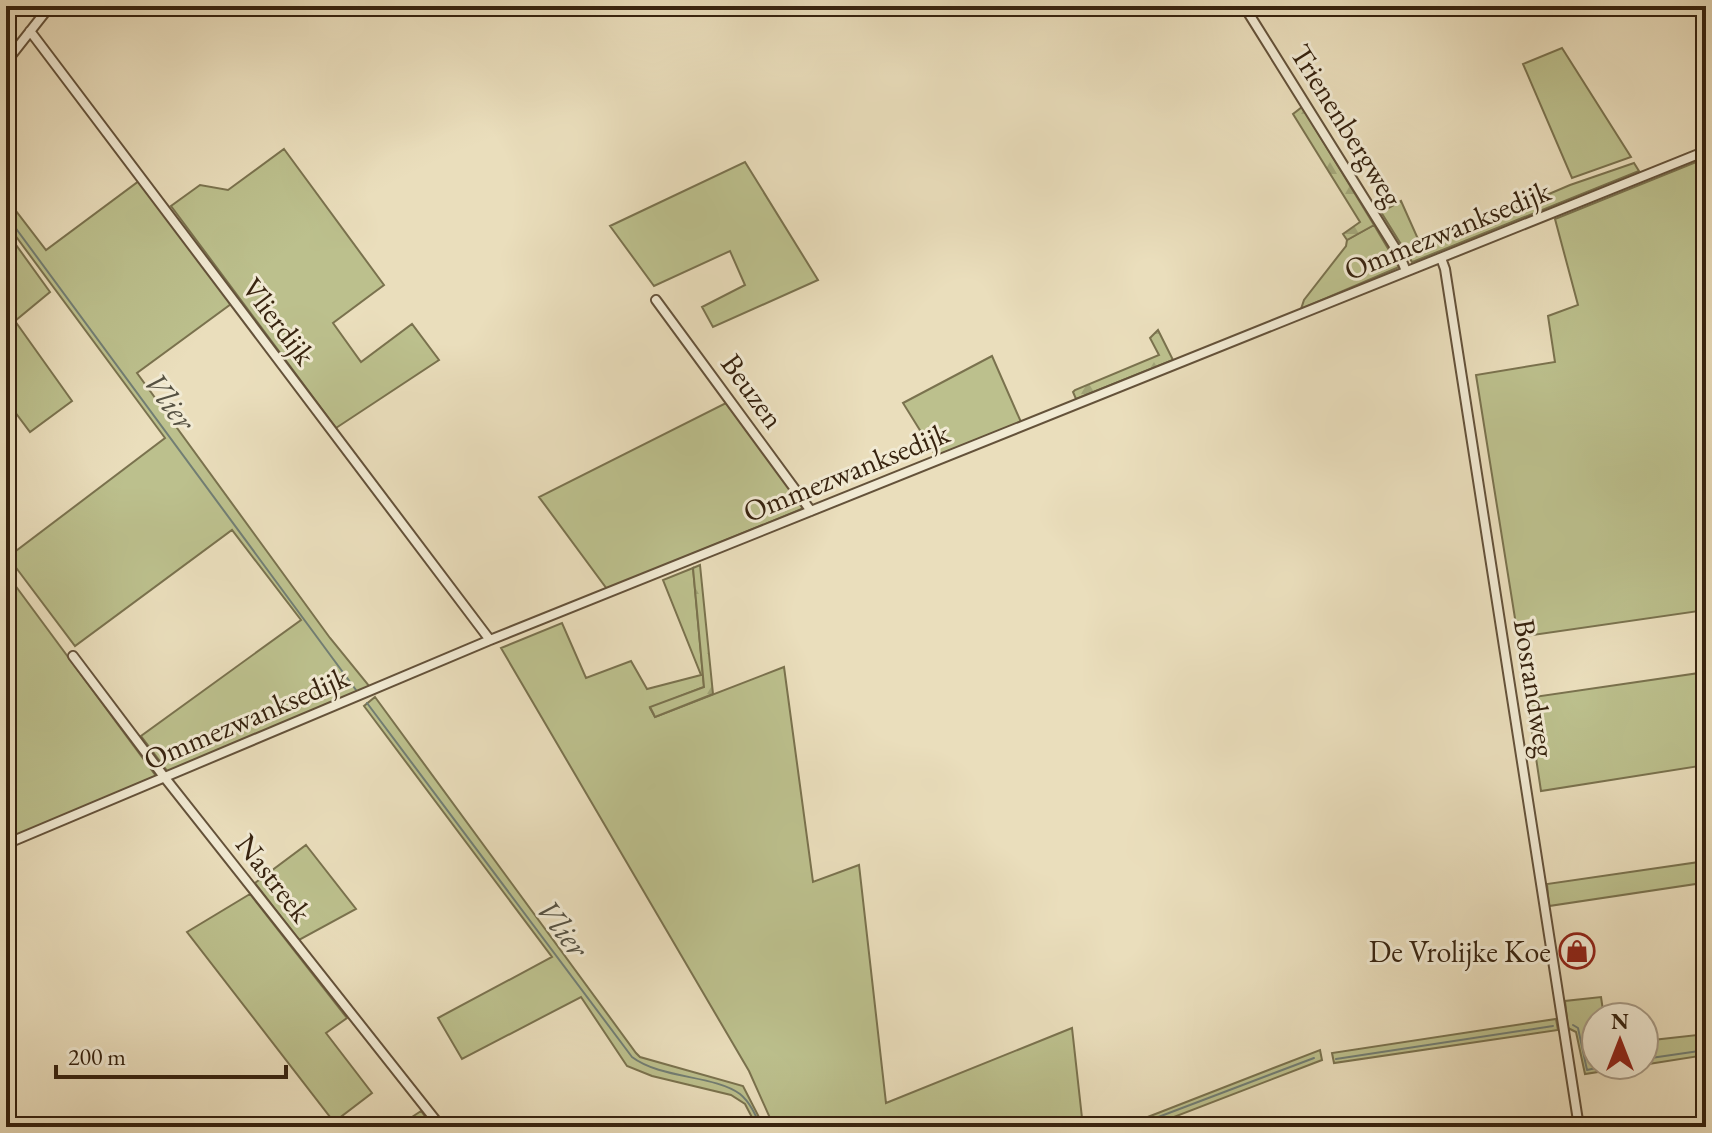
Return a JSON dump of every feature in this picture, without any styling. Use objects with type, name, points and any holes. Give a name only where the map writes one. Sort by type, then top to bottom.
[{"type":"street","points":[[6,62],[50,6]]},
{"type":"street","name":"Trienenbergweg","points":[[1244,6],[1399,254],[1406,271]]},
{"type":"street","name":"Vlierdijk","points":[[30,31],[490,640]]},
{"type":"street","name":"Ommezwanksedijk","points":[[6,844],[490,640],[1706,151]]},
{"type":"street","name":"Bosrandweg","points":[[1441,258],[1579,1127]]},
{"type":"street","name":"Beuzen","points":[[656,300],[811,511]]},
{"type":"street","name":"Nastreek","points":[[73,656],[165,778],[441,1127]]},
{"type":"green space","points":[[1562,48],[1631,157],[1572,178],[1523,64]]},
{"type":"green space","points":[[1302,107],[1374,225],[1347,240],[1343,234],[1360,222],[1293,114]]},
{"type":"green space","points":[[284,149],[384,285],[333,323],[361,362],[412,324],[439,360],[336,428],[171,206],[200,185],[228,190]]},
{"type":"green space","points":[[1706,158],[1706,610],[1518,637],[1476,375],[1555,362],[1548,316],[1578,305],[1555,219]]},
{"type":"green space","points":[[745,162],[818,280],[713,327],[702,307],[745,285],[730,251],[654,286],[610,226]]},
{"type":"green space","points":[[1634,163],[1639,171],[1412,262],[1381,212],[1401,201],[1422,248],[1570,185]]},
{"type":"green space","points":[[139,181],[231,304],[137,373],[330,638],[370,687],[168,772],[141,736],[301,620],[232,530],[75,646],[8,557],[165,438],[6,223],[6,198],[46,250]]},
{"type":"green space","points":[[1374,225],[1399,267],[1301,309],[1304,300],[1346,246],[1347,240]]},
{"type":"green space","points":[[6,231],[50,292],[15,321],[72,401],[30,432],[6,400]]},
{"type":"green space","points":[[1158,330],[1173,360],[1076,399],[1075,390],[1159,355],[1150,338]]},
{"type":"green space","points":[[992,356],[1021,422],[936,456],[903,403]]},
{"type":"green space","points":[[726,403],[804,508],[607,589],[539,497]]},
{"type":"green space","points":[[700,565],[713,694],[655,717],[650,707],[704,687],[693,568]]},
{"type":"green space","points":[[693,568],[704,687],[650,708],[655,717],[784,667],[813,882],[859,865],[886,1103],[1072,1028],[1083,1127],[774,1127],[749,1071],[501,648],[562,623],[586,678],[631,661],[647,689],[701,675],[663,580]]},
{"type":"green space","points":[[6,573],[156,776],[7,840],[6,838]]},
{"type":"green space","points":[[1706,672],[1706,765],[1541,791],[1527,698]]},
{"type":"green space","points":[[375,697],[636,1053],[640,1057],[743,1086],[764,1127],[757,1127],[745,1104],[731,1095],[652,1076],[627,1066],[581,997],[462,1059],[438,1018],[552,957],[364,706]]},
{"type":"green space","points":[[306,845],[356,909],[299,940],[255,883]]},
{"type":"green space","points":[[1706,861],[1706,968],[1696,884],[1549,906],[1547,884]]},
{"type":"green space","points":[[250,894],[347,1018],[326,1033],[372,1093],[334,1122],[187,932]]},
{"type":"green space","points":[[1601,997],[1602,1001],[1580,1001],[1580,1051],[1576,1032],[1568,1028],[1565,1001]]},
{"type":"green space","points":[[1556,1019],[1558,1030],[1334,1063],[1332,1053]]},
{"type":"green space","points":[[1706,1034],[1706,1055],[1660,1062],[1660,1039]]},
{"type":"green space","points":[[1320,1050],[1322,1060],[1148,1127],[1122,1127]]},
{"type":"green space","points":[[421,1111],[433,1127],[397,1127]]},
{"type":"waterway","name":"Vlier","points":[[6,215],[356,690]]},
{"type":"waterway","name":"Vlier","points":[[367,703],[632,1057],[657,1069],[729,1088],[747,1101],[761,1127]]},
{"type":"waterway","points":[[1573,1025],[1578,1028],[1580,1037]]},
{"type":"waterway","points":[[1336,1059],[1553,1026]]},
{"type":"waterway","points":[[1660,1057],[1706,1050]]},
{"type":"waterway","points":[[1132,1127],[1314,1058]]},
{"type":"place","name":"De Vrolijke Koe","points":[[1577,951]]}]
